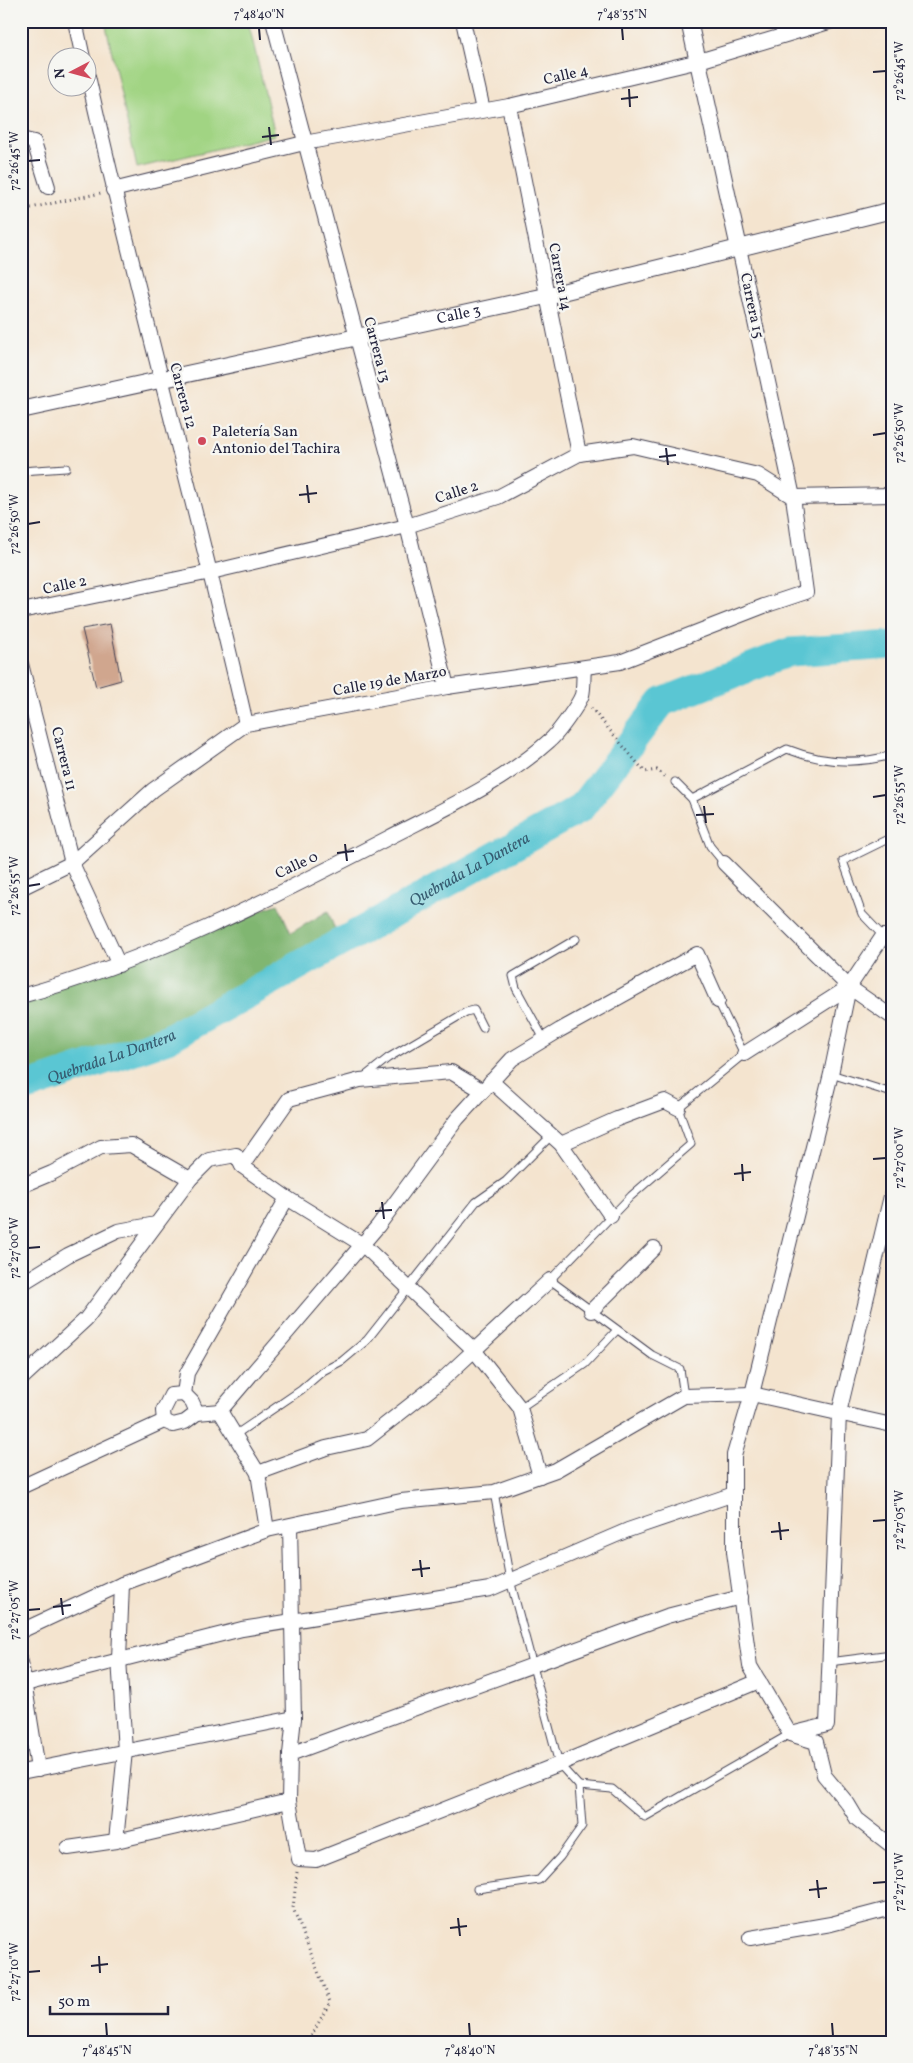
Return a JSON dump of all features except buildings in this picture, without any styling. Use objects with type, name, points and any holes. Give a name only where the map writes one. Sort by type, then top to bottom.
[{"type":"street","points":[[76,21],[82,48]]},
{"type":"street","name":"Carrera 13","points":[[273,21],[355,338],[407,526],[447,688]]},
{"type":"street","points":[[463,21],[483,110]]},
{"type":"street","name":"Carrera 15","points":[[689,21],[793,497],[806,592]]},
{"type":"street","name":"Calle 4","points":[[113,190],[304,143],[509,106],[699,61],[832,21]]},
{"type":"street","name":"Carrera 12","points":[[93,98],[113,190],[212,572],[246,724]]},
{"type":"street","name":"Carrera 14","points":[[509,106],[579,454]]},
{"type":"street","points":[[21,139],[34,142],[48,187]]},
{"type":"street","name":"Calle 3","points":[[21,410],[546,296],[892,210]]},
{"type":"street","name":"Calle 2","points":[[21,612],[212,572],[407,526],[498,497],[579,454],[632,446],[758,475],[793,497]]},
{"type":"street","points":[[793,497],[892,495]]},
{"type":"street","name":"Calle 19 de Marzo","points":[[21,888],[72,863],[153,790],[246,724],[447,688],[584,669],[620,662],[806,592]]},
{"type":"street","name":"Carrera 11","points":[[21,664],[72,863],[119,965]]},
{"type":"street","name":"Calle 0","points":[[21,996],[67,983],[141,957],[326,870],[461,800],[518,765],[551,740],[581,696],[584,669]]},
{"type":"street","points":[[724,862],[849,987],[892,1017]]},
{"type":"street","points":[[744,1054],[849,987],[887,936]]},
{"type":"street","points":[[164,1421],[173,1426],[185,1422],[196,1413],[220,1411],[363,1245],[457,1119],[512,1059],[544,1039],[697,954],[718,1000]]},
{"type":"street","points":[[849,987],[830,1074],[752,1394],[734,1456],[734,1552],[750,1666],[790,1734],[816,1742],[824,1775],[848,1804],[857,1819],[892,1846]]},
{"type":"street","points":[[242,1166],[289,1099],[360,1080],[451,1072],[487,1086],[556,1140],[612,1216]]},
{"type":"street","points":[[556,1140],[666,1101],[678,1108]]},
{"type":"street","points":[[21,1186],[52,1173],[101,1147],[111,1146],[131,1146],[190,1179]]},
{"type":"street","points":[[21,1379],[86,1319],[190,1179],[209,1160],[236,1155],[242,1166],[287,1198],[363,1245],[474,1350],[520,1408],[540,1476]]},
{"type":"street","points":[[790,1734],[827,1725],[839,1413],[892,1192]]},
{"type":"street","points":[[184,1394],[187,1373],[287,1198]]},
{"type":"street","points":[[21,1284],[68,1255],[118,1231],[156,1224]]},
{"type":"street","points":[[591,1311],[654,1248]]},
{"type":"street","points":[[258,1473],[326,1448],[367,1438],[440,1381],[550,1280]]},
{"type":"street","points":[[184,1394],[192,1402],[196,1413]]},
{"type":"street","points":[[164,1421],[163,1412],[171,1396],[184,1394]]},
{"type":"street","points":[[21,1632],[122,1584],[267,1530],[401,1501],[494,1492],[540,1476],[556,1470],[684,1396],[752,1394],[892,1425]]},
{"type":"street","points":[[220,1411],[258,1473],[267,1530]]},
{"type":"street","points":[[21,1487],[164,1421]]},
{"type":"street","points":[[25,1684],[242,1629],[490,1589],[628,1530],[734,1494]]},
{"type":"street","points":[[290,1526],[294,1718],[290,1754],[289,1801],[299,1859],[316,1860],[560,1764],[759,1681]]},
{"type":"street","points":[[116,1841],[125,1751],[119,1659],[122,1584]]},
{"type":"street","points":[[290,1754],[667,1616],[741,1597]]},
{"type":"street","points":[[21,1662],[38,1769]]},
{"type":"street","points":[[21,1772],[294,1718]]},
{"type":"street","points":[[68,1848],[116,1841],[289,1801]]},
{"type":"street","points":[[750,1938],[831,1924],[892,1908]]},
{"type":"lane","points":[[21,471],[66,468]]},
{"type":"lane","points":[[692,799],[788,749],[811,758],[866,762],[892,755]]},
{"type":"lane","points":[[675,782],[692,799],[710,846],[724,862]]},
{"type":"lane","points":[[887,936],[862,914],[843,861],[892,837]]},
{"type":"lane","points":[[544,1039],[516,988],[513,976],[576,938]]},
{"type":"lane","points":[[684,1396],[680,1369],[652,1355],[550,1280],[612,1216],[692,1144],[678,1108],[744,1054],[718,1000]]},
{"type":"lane","points":[[360,1080],[388,1058],[466,1012],[474,1010],[483,1028]]},
{"type":"lane","points":[[830,1074],[892,1093]]},
{"type":"lane","points":[[235,1435],[301,1390],[323,1371],[342,1361],[367,1340],[476,1202],[506,1181],[556,1140]]},
{"type":"lane","points":[[520,1408],[585,1364],[617,1330]]},
{"type":"lane","points":[[477,1890],[540,1880],[560,1857],[582,1826],[579,1786],[560,1764],[510,1580],[494,1492]]},
{"type":"lane","points":[[829,1662],[892,1654]]},
{"type":"lane","points":[[579,1786],[612,1789],[645,1816],[790,1734]]},
{"type":"path","points":[[21,210],[113,190]]},
{"type":"path","points":[[581,696],[645,772],[657,770],[675,782]]},
{"type":"path","points":[[299,1859],[293,1908],[330,2002],[308,2042]]},
{"type":"green space","points":[[105,21],[248,21],[275,135],[137,168]]},
{"type":"green space","points":[[278,904],[291,933],[328,911],[335,930],[167,1039],[21,1089],[21,994]]},
{"type":"waterway","name":"Quebrada La Dantera","points":[[21,1089],[167,1039],[580,809],[662,702],[790,652],[892,645]]},
{"type":"place","name":"Paletería San Antonio del Tachira","points":[[202,441]]}]
